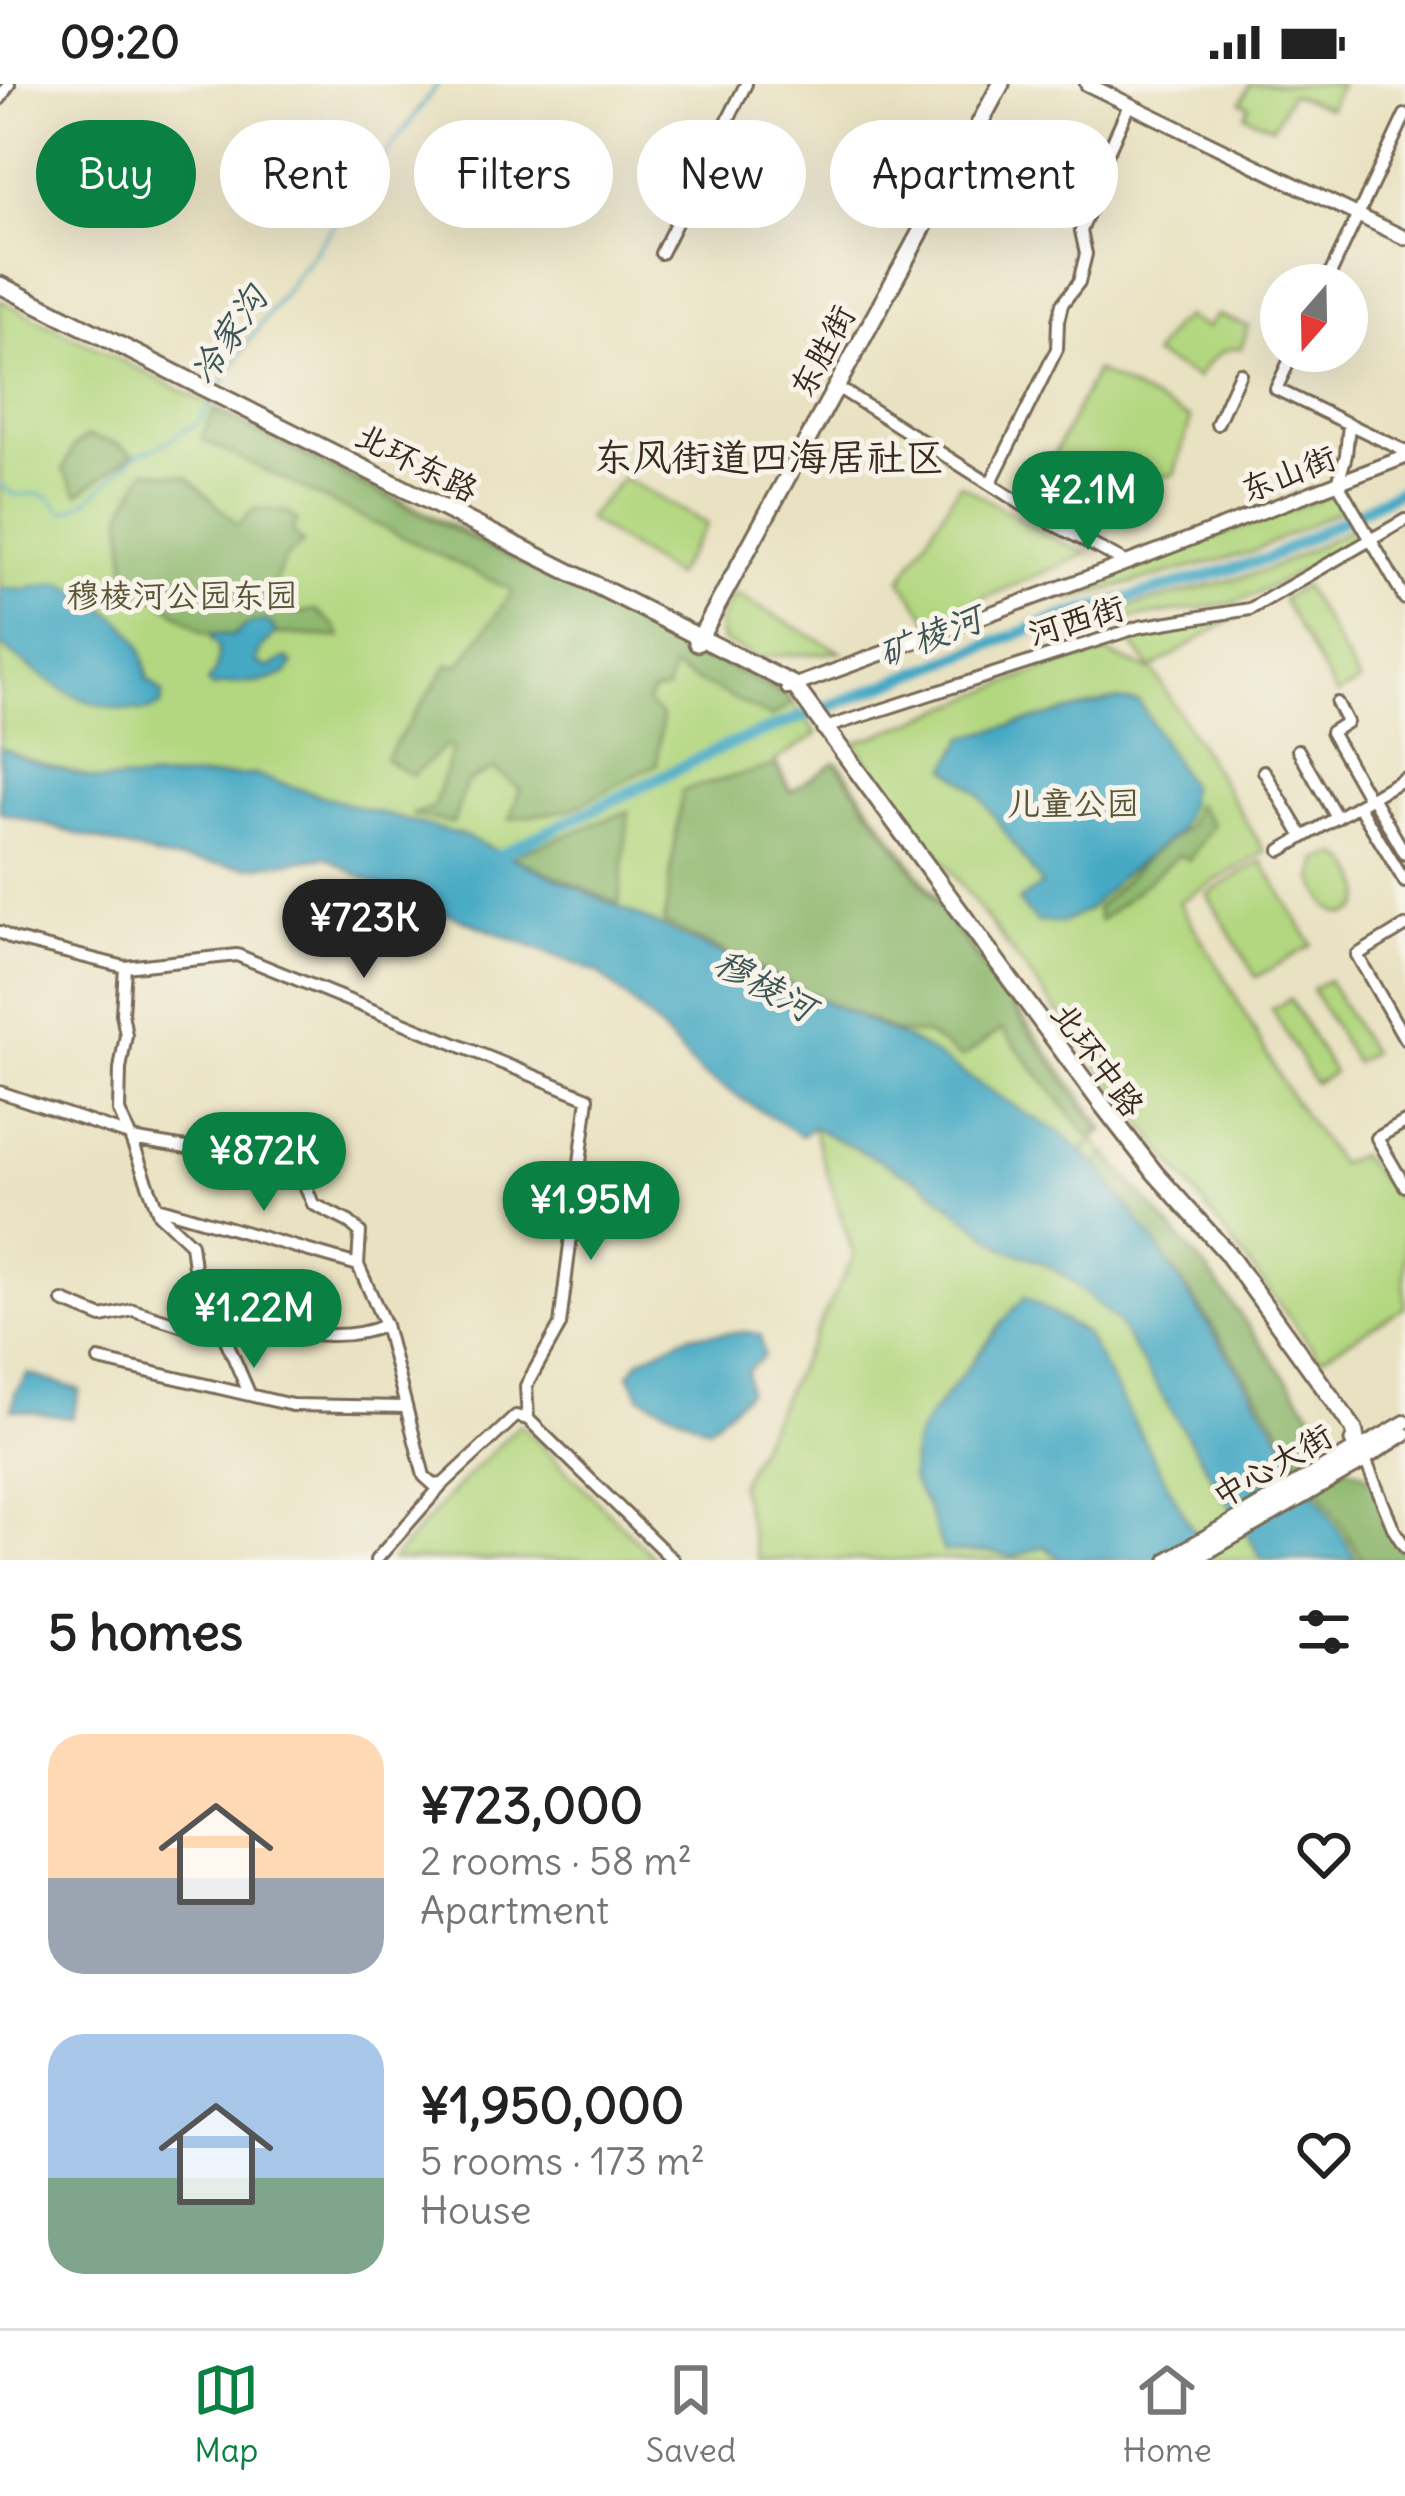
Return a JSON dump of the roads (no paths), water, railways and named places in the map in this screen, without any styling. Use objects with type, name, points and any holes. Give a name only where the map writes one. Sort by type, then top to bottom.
[{"type":"highway","name":"东胜街","points":[[698,642],[1001,84]]},
{"type":"highway","name":"北环东路","points":[[0,285],[795,692]]},
{"type":"highway","name":"北环东路","points":[[0,297],[698,642]]},
{"type":"highway","name":"北环中路","points":[[795,692],[1124,1147],[1250,1292],[1357,1457]]},
{"type":"highway","name":"中心大街","points":[[1169,1560],[1357,1457]]},
{"type":"highway","name":"中心大街","points":[[1191,1560],[1357,1457]]},
{"type":"main road","points":[[1087,84],[1405,238]]},
{"type":"main road","name":"东山街","points":[[795,692],[1405,454]]},
{"type":"main road","name":"中心大街","points":[[1357,1457],[1405,1422]]},
{"type":"main road","name":"中心大街","points":[[1357,1457],[1405,1434]]},
{"type":"street","points":[[0,99],[9,84]]},
{"type":"street","points":[[661,253],[746,84]]},
{"type":"street","points":[[990,484],[1057,350],[1062,304],[1078,282],[1085,254],[1081,231],[1104,160],[1129,105]]},
{"type":"street","points":[[1335,264],[1405,115]]},
{"type":"street","points":[[1284,372],[1276,389],[1405,454]]},
{"type":"street","points":[[1216,424],[1240,373]]},
{"type":"street","points":[[837,387],[1053,524],[1127,563]]},
{"type":"street","points":[[1349,424],[1338,483],[1405,599]]},
{"type":"street","name":"河西街","points":[[823,729],[1139,627],[1250,609],[1405,520]]},
{"type":"street","points":[[1337,703],[1347,722],[1330,732],[1405,882]]},
{"type":"street","points":[[1298,750],[1337,818]]},
{"type":"street","points":[[1264,771],[1303,837]]},
{"type":"street","points":[[1281,850],[1405,778]]},
{"type":"street","points":[[1366,800],[1405,854]]},
{"type":"street","points":[[1405,926],[1357,956],[1405,1039]]},
{"type":"street","points":[[0,932],[125,967],[237,955],[588,1098],[560,1324],[526,1386],[528,1419]]},
{"type":"street","points":[[125,967],[119,1111],[159,1214],[191,1244],[198,1298],[223,1333],[249,1394]]},
{"type":"street","points":[[0,1092],[130,1137],[296,1166],[313,1204],[360,1232],[358,1265],[385,1325],[429,1501]]},
{"type":"street","points":[[1405,1122],[1376,1138],[1405,1186]]},
{"type":"street","points":[[157,1207],[358,1265]]},
{"type":"street","points":[[62,1301],[102,1317],[133,1310],[183,1326],[206,1309]]},
{"type":"street","points":[[223,1333],[237,1321],[327,1335],[385,1325]]},
{"type":"street","points":[[98,1360],[292,1405],[406,1406]]},
{"type":"street","points":[[376,1560],[443,1484],[517,1416],[528,1419],[673,1560]]},
{"type":"street","name":"北环中路","points":[[1357,1457],[1405,1547]]},
{"type":"street","points":[[424,1476],[434,1485],[443,1484]]},
{"type":"water","points":[[62,583],[130,630],[140,645],[147,679],[163,693],[161,705],[136,711],[88,701],[58,687],[0,645],[0,588]]},
{"type":"water","points":[[262,621],[270,623],[276,633],[256,662],[269,668],[287,658],[293,664],[287,673],[212,688],[207,682],[216,670],[218,646],[212,634],[233,636]]},
{"type":"water","points":[[1113,700],[1139,702],[1189,786],[1188,806],[1178,832],[1120,877],[1088,910],[1062,923],[1037,922],[1018,901],[1042,885],[977,792],[947,768],[965,737]]},
{"type":"water","name":"穆棱河","points":[[0,747],[101,781],[255,775],[462,835],[919,1045],[1061,1133],[1096,1165],[1153,1240],[1357,1560],[1263,1560],[1117,1322],[1069,1279],[1042,1262],[1005,1249],[922,1182],[813,1127],[802,1136],[700,1073],[599,973],[410,899],[327,857],[249,867],[162,858],[0,812]]},
{"type":"water","points":[[1025,1297],[1086,1334],[1209,1560],[1062,1560],[1044,1546],[1014,1557],[944,1552],[911,1478],[914,1444],[926,1421]]},
{"type":"water","points":[[689,1335],[760,1335],[764,1356],[747,1371],[748,1392],[708,1428],[640,1396],[629,1374],[641,1359]]},
{"type":"water","points":[[28,1374],[80,1390],[72,1418],[12,1409],[15,1393]]},
{"type":"waterway","name":"冷家沟","points":[[219,389],[247,343],[438,84]]},
{"type":"waterway","name":"冷家沟","points":[[0,484],[14,495],[44,495],[67,512],[88,500],[137,454],[200,421],[214,398]]},
{"type":"waterway","name":"矿棱河","points":[[491,859],[721,748],[1059,618],[1267,559],[1405,488]]},
{"type":"district","name":"东风街道四海居社区","points":[[769,457]]},
{"type":"park label","name":"穆棱河公园东园","points":[[182,595]]},
{"type":"park label","name":"儿童公园","points":[[1073,803]]}]
